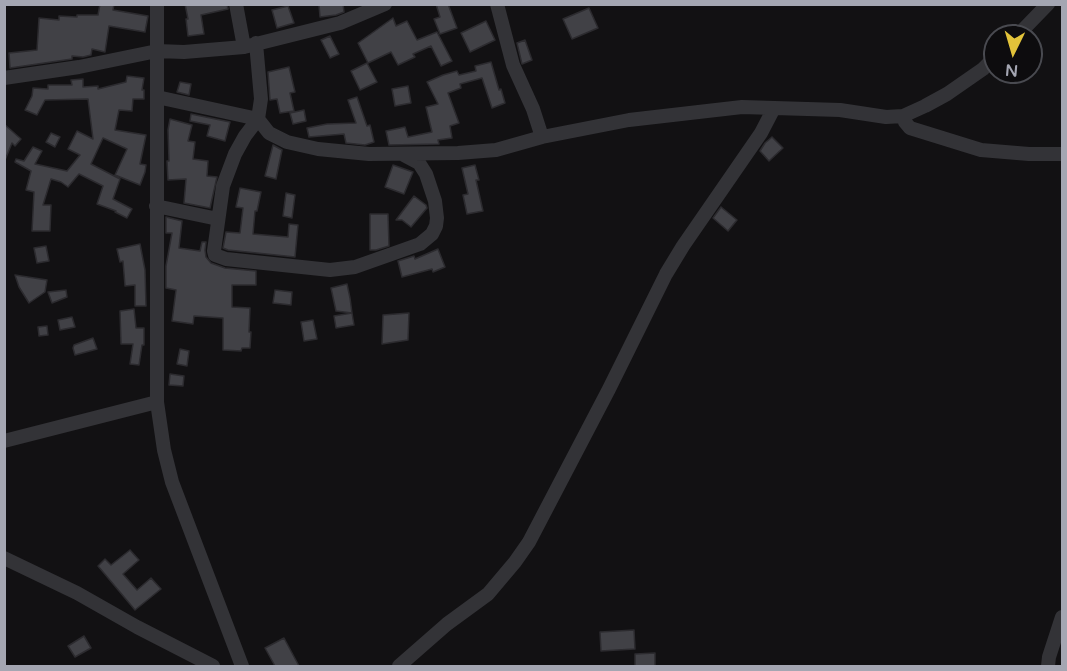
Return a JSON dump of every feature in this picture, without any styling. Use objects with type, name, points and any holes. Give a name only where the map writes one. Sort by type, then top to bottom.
[{"type":"street","points":[[157,4],[157,402],[164,450],[172,482],[242,666]]},
{"type":"street","points":[[236,4],[250,45],[261,99],[258,119],[235,154],[223,186],[215,255],[226,259],[330,270],[355,267],[420,244],[432,234],[436,226],[435,201],[426,174],[419,163],[401,154]]},
{"type":"street","points":[[4,78],[80,67],[157,51],[184,52],[250,45],[340,23],[385,4]]},
{"type":"street","points":[[497,4],[513,65],[533,109],[542,137]]},
{"type":"street","points":[[1029,24],[1048,4]]},
{"type":"street","points":[[157,97],[258,119],[270,133],[287,142],[318,149],[369,154],[458,153],[496,150],[542,137],[629,120],[742,107],[840,110],[886,117],[903,116],[947,93],[983,68]]},
{"type":"street","points":[[399,666],[447,624],[488,594],[529,542],[666,274],[761,133],[774,108]]},
{"type":"street","points":[[903,116],[910,128],[981,150],[1062,154]]},
{"type":"street","points":[[156,206],[218,219]]},
{"type":"street","points":[[4,441],[157,402]]},
{"type":"street","points":[[4,558],[77,593],[213,666]]},
{"type":"street","points":[[1048,666],[1062,617]]},
{"type":"building","points":[[100,4],[114,4],[113,10],[148,16],[145,32],[109,26],[105,52],[92,49],[91,55],[83,57],[72,56],[72,59],[10,68],[9,53],[37,50],[39,18],[59,20],[59,16],[98,15]]},
{"type":"building","points":[[185,4],[227,4],[228,9],[201,15],[204,34],[188,36]]},
{"type":"building","points":[[343,4],[344,12],[320,17],[319,5]]},
{"type":"building","points":[[436,4],[448,4],[457,28],[440,34],[434,19],[440,17]]},
{"type":"building","points":[[288,6],[294,23],[277,28],[272,10]]},
{"type":"building","points":[[589,8],[598,28],[572,39],[563,19]]},
{"type":"building","points":[[393,18],[396,26],[407,21],[417,40],[437,32],[452,61],[441,66],[431,46],[413,54],[415,57],[398,65],[391,52],[368,63],[358,43]]},
{"type":"building","points":[[486,21],[495,40],[470,52],[461,33]]},
{"type":"building","points":[[330,36],[339,54],[330,58],[321,40]]},
{"type":"building","points":[[525,40],[532,60],[522,64],[517,43]]},
{"type":"building","points":[[491,62],[505,103],[492,108],[482,78],[460,84],[461,88],[448,93],[459,123],[450,126],[452,138],[438,140],[439,144],[389,145],[386,131],[405,127],[408,137],[432,132],[426,107],[438,104],[427,82],[457,71],[459,75],[476,71],[475,66]]},
{"type":"building","points":[[367,63],[377,82],[360,90],[351,71]]},
{"type":"building","points":[[289,67],[295,92],[290,93],[294,111],[280,113],[277,99],[270,100],[268,72]]},
{"type":"building","points":[[127,76],[144,78],[142,90],[144,90],[144,99],[133,99],[132,111],[119,110],[115,130],[146,135],[140,164],[146,165],[140,185],[115,175],[127,149],[103,138],[91,164],[120,179],[113,199],[132,209],[127,218],[97,204],[103,186],[79,174],[68,187],[51,179],[43,205],[51,205],[50,231],[32,231],[34,192],[26,190],[31,171],[15,162],[16,159],[24,161],[33,147],[42,151],[35,164],[67,171],[80,155],[68,149],[77,131],[93,139],[88,99],[45,100],[37,115],[25,110],[33,88],[48,89],[48,85],[72,85],[71,80],[83,79],[83,87],[98,86],[98,89],[126,82]]},
{"type":"building","points":[[180,82],[191,84],[189,95],[177,92]]},
{"type":"building","points":[[408,86],[411,103],[395,106],[392,89]]},
{"type":"building","points":[[357,97],[367,126],[370,125],[374,142],[365,145],[346,143],[344,134],[309,137],[307,128],[327,124],[356,123],[348,100]]},
{"type":"building","points":[[304,110],[306,121],[293,124],[290,113]]},
{"type":"building","points":[[191,114],[230,122],[225,141],[207,136],[210,125],[190,121]]},
{"type":"building","points":[[170,119],[192,125],[188,141],[195,142],[193,159],[208,161],[207,176],[217,177],[210,208],[184,203],[186,179],[168,180]]},
{"type":"building","points":[[4,124],[21,139],[15,146],[12,143],[5,160]]},
{"type":"building","points":[[51,133],[60,137],[55,147],[46,142]]},
{"type":"building","points":[[772,137],[783,148],[769,161],[760,151]]},
{"type":"building","points":[[273,145],[282,150],[276,179],[265,176]]},
{"type":"building","points":[[393,165],[413,172],[404,194],[385,187]]},
{"type":"building","points":[[475,165],[483,211],[467,214],[463,195],[468,194],[462,168]]},
{"type":"building","points":[[240,188],[261,192],[257,211],[255,211],[253,234],[288,237],[289,224],[298,225],[295,257],[223,248],[226,232],[240,233],[243,208],[236,207]]},
{"type":"building","points":[[286,193],[295,195],[292,218],[283,216]]},
{"type":"building","points":[[414,196],[427,208],[411,227],[402,220],[396,220]]},
{"type":"building","points":[[721,207],[737,220],[728,231],[713,218]]},
{"type":"building","points":[[370,214],[388,214],[389,246],[370,250]]},
{"type":"building","points":[[166,217],[182,221],[179,248],[200,251],[202,242],[206,242],[206,257],[211,263],[225,268],[256,271],[256,285],[232,285],[232,307],[250,308],[250,348],[242,348],[241,351],[223,350],[223,318],[194,316],[193,324],[172,321],[176,290],[166,288],[166,266],[172,233],[166,233]]},
{"type":"building","points":[[140,244],[145,270],[146,306],[135,306],[135,285],[125,286],[123,261],[120,262],[117,249]]},
{"type":"building","points":[[46,246],[49,261],[37,263],[34,248]]},
{"type":"building","points":[[438,249],[445,267],[433,272],[432,269],[402,277],[398,261],[414,256],[415,259]]},
{"type":"building","points":[[15,275],[47,280],[45,292],[29,303]]},
{"type":"building","points":[[347,284],[352,313],[336,311],[331,288]]},
{"type":"building","points":[[66,290],[67,297],[52,303],[48,292]]},
{"type":"building","points":[[275,290],[292,292],[291,305],[273,303]]},
{"type":"building","points":[[134,309],[136,328],[144,328],[144,345],[142,345],[139,365],[130,364],[133,344],[121,344],[120,311]]},
{"type":"building","points":[[352,313],[354,325],[336,328],[334,316]]},
{"type":"building","points":[[409,313],[408,340],[382,344],[383,315]]},
{"type":"building","points":[[72,317],[75,327],[60,330],[58,320]]},
{"type":"building","points":[[313,320],[317,339],[304,341],[301,322]]},
{"type":"building","points":[[47,326],[48,335],[39,336],[38,327]]},
{"type":"building","points":[[93,338],[97,349],[75,355],[74,345]]},
{"type":"building","points":[[180,349],[189,351],[187,366],[177,364]]},
{"type":"building","points":[[170,374],[184,376],[183,386],[169,385]]},
{"type":"building","points":[[130,550],[139,560],[123,574],[137,590],[151,578],[161,589],[135,610],[98,566],[105,559],[111,565]]},
{"type":"building","points":[[634,630],[635,649],[601,651],[600,632]]},
{"type":"building","points":[[84,636],[91,648],[75,657],[68,646]]},
{"type":"building","points":[[284,638],[299,666],[275,666],[265,648]]},
{"type":"building","points":[[655,653],[655,666],[635,666],[635,654]]}]
